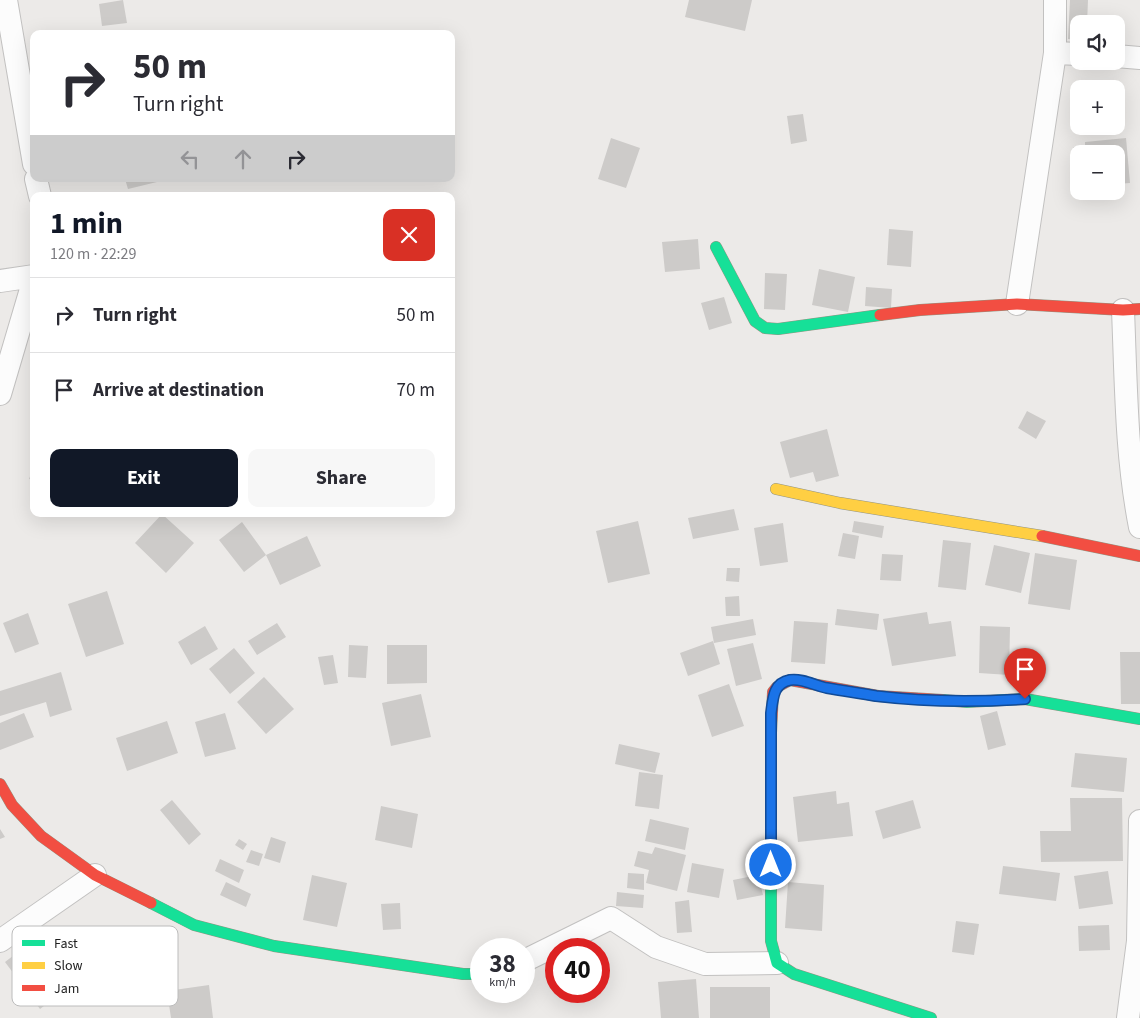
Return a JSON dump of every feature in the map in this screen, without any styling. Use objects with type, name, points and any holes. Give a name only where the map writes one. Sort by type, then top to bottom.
[{"type":"street","points":[[6,0],[5,30],[30,146]]},
{"type":"street","points":[[1017,304],[1055,53],[1055,0]]},
{"type":"street","points":[[1055,53],[1070,54]]},
{"type":"street","points":[[1125,57],[1140,58]]},
{"type":"street","points":[[716,247],[755,321],[765,328],[778,329],[920,310],[1017,304],[1131,310],[1130,456],[1140,526]]},
{"type":"street","points":[[0,281],[30,278]]},
{"type":"street","points":[[0,394],[30,292]]},
{"type":"street","points":[[776,489],[840,503],[1031,534],[1140,556]]},
{"type":"street","points":[[777,963],[771,941],[771,713],[773,692],[783,683],[790,680],[878,696],[967,702],[1025,699],[1140,719]]},
{"type":"street","points":[[0,784],[12,805],[41,836],[95,875],[194,925],[274,946],[470,974]]},
{"type":"street","points":[[1128,1018],[1138,941],[1140,821]]},
{"type":"street","points":[[22,926],[95,875]]},
{"type":"street","points":[[535,956],[611,918],[656,947],[705,964],[777,963],[794,974],[931,1018]]},
{"type":"street","points":[[0,941],[12,933]]},
{"type":"building","points":[[123,0],[127,23],[102,26],[99,4]]},
{"type":"building","points":[[689,0],[752,0],[745,31],[685,17]]},
{"type":"building","points":[[1070,0],[1088,0],[1087,15],[1070,15],[1070,39],[1068,39]]},
{"type":"building","points":[[803,114],[807,141],[791,144],[787,116]]},
{"type":"building","points":[[611,138],[640,148],[626,188],[598,179]]},
{"type":"building","points":[[1126,138],[1130,183],[1125,183],[1125,145],[1085,145],[1085,142]]},
{"type":"building","points":[[126,182],[157,182],[128,189]]},
{"type":"building","points":[[889,229],[913,231],[911,267],[887,265]]},
{"type":"building","points":[[698,239],[700,269],[665,272],[662,242]]},
{"type":"building","points":[[819,269],[855,277],[848,312],[812,305]]},
{"type":"building","points":[[765,273],[787,274],[785,310],[764,309]]},
{"type":"building","points":[[866,287],[892,289],[891,308],[865,306]]},
{"type":"building","points":[[724,297],[732,323],[709,330],[701,303]]},
{"type":"building","points":[[1027,411],[1046,421],[1036,439],[1018,428]]},
{"type":"building","points":[[827,429],[839,476],[816,482],[813,472],[790,478],[780,442]]},
{"type":"building","points":[[734,509],[739,530],[693,539],[688,518]]},
{"type":"building","points":[[159,517],[165,517],[194,543],[166,573],[135,543]]},
{"type":"building","points":[[638,521],[650,574],[608,583],[596,531]]},
{"type":"building","points":[[854,521],[884,526],[882,538],[852,532]]},
{"type":"building","points":[[242,522],[266,555],[244,572],[219,540]]},
{"type":"building","points":[[783,523],[788,562],[760,566],[754,528]]},
{"type":"building","points":[[843,533],[859,536],[855,559],[838,556]]},
{"type":"building","points":[[307,536],[321,566],[280,585],[266,555]]},
{"type":"building","points":[[943,540],[971,543],[966,590],[938,587]]},
{"type":"building","points":[[994,545],[1030,553],[1021,593],[985,585]]},
{"type":"building","points":[[1035,553],[1077,560],[1070,610],[1028,604]]},
{"type":"building","points":[[882,554],[903,555],[901,581],[880,580]]},
{"type":"building","points":[[727,568],[740,568],[739,582],[726,581]]},
{"type":"building","points":[[107,591],[124,644],[86,657],[68,604]]},
{"type":"building","points":[[739,596],[740,616],[726,616],[725,597]]},
{"type":"building","points":[[837,609],[879,614],[877,630],[835,625]]},
{"type":"building","points":[[927,612],[929,624],[951,621],[956,656],[892,666],[883,619]]},
{"type":"building","points":[[28,613],[39,644],[15,653],[3,623]]},
{"type":"building","points":[[753,619],[756,635],[714,643],[711,627]]},
{"type":"building","points":[[794,621],[828,623],[825,664],[791,662]]},
{"type":"building","points":[[277,623],[286,637],[257,655],[248,641]]},
{"type":"building","points":[[205,626],[218,649],[191,665],[178,642]]},
{"type":"building","points":[[980,626],[1010,627],[1009,675],[979,673]]},
{"type":"building","points":[[713,641],[720,664],[688,676],[680,653]]},
{"type":"building","points":[[753,643],[762,679],[736,686],[727,649]]},
{"type":"building","points":[[349,645],[368,646],[366,678],[348,677]]},
{"type":"building","points":[[387,645],[427,645],[427,683],[387,684]]},
{"type":"building","points":[[234,648],[255,673],[230,694],[209,669]]},
{"type":"building","points":[[1120,652],[1140,652],[1140,704],[1121,704]]},
{"type":"building","points":[[333,655],[338,683],[324,685],[318,657]]},
{"type":"building","points":[[61,672],[72,710],[50,717],[46,702],[0,716],[0,691]]},
{"type":"building","points":[[264,677],[294,709],[266,734],[237,702]]},
{"type":"building","points":[[729,684],[744,726],[712,737],[698,695]]},
{"type":"building","points":[[421,694],[431,737],[391,746],[382,703]]},
{"type":"building","points":[[997,711],[1006,745],[988,750],[980,716]]},
{"type":"building","points":[[24,713],[34,737],[0,750],[0,723]]},
{"type":"building","points":[[225,713],[236,749],[205,757],[195,722]]},
{"type":"building","points":[[167,721],[178,753],[127,771],[116,738]]},
{"type":"building","points":[[619,744],[660,753],[655,773],[615,764]]},
{"type":"building","points":[[1075,753],[1127,758],[1124,792],[1071,787]]},
{"type":"building","points":[[639,772],[663,775],[659,809],[635,806]]},
{"type":"building","points":[[836,791],[837,804],[849,802],[853,836],[798,842],[793,797]]},
{"type":"building","points":[[1070,798],[1122,798],[1123,861],[1041,862],[1040,831],[1071,831]]},
{"type":"building","points":[[172,800],[201,834],[189,845],[160,810]]},
{"type":"building","points":[[913,800],[921,828],[883,839],[875,811]]},
{"type":"building","points":[[381,806],[418,814],[412,848],[375,840]]},
{"type":"building","points":[[650,819],[689,828],[685,850],[645,841]]},
{"type":"building","points":[[0,829],[5,837],[0,839]]},
{"type":"building","points":[[271,837],[286,842],[280,863],[264,858]]},
{"type":"building","points":[[239,839],[247,844],[243,850],[235,845]]},
{"type":"building","points":[[655,847],[686,855],[677,891],[646,883],[649,870],[634,866],[638,851],[652,854]]},
{"type":"building","points":[[251,850],[263,854],[259,866],[246,862]]},
{"type":"building","points":[[220,859],[244,870],[239,883],[215,871]]},
{"type":"building","points":[[692,863],[724,869],[719,898],[687,892]]},
{"type":"building","points":[[1003,866],[1060,873],[1056,901],[999,894]]},
{"type":"building","points":[[1108,871],[1113,904],[1079,909],[1074,876]]},
{"type":"building","points":[[628,873],[644,874],[644,890],[627,888]]},
{"type":"building","points":[[312,875],[347,883],[337,927],[303,920]]},
{"type":"building","points":[[758,875],[763,895],[737,900],[733,880]]},
{"type":"building","points":[[226,882],[251,894],[246,907],[220,895]]},
{"type":"building","points":[[788,882],[824,885],[822,931],[785,928]]},
{"type":"building","points":[[617,892],[644,895],[643,908],[616,906]]},
{"type":"building","points":[[689,900],[692,932],[677,933],[675,902]]},
{"type":"building","points":[[400,903],[401,929],[383,930],[381,904]]},
{"type":"building","points":[[956,921],[979,924],[974,955],[952,952]]},
{"type":"building","points":[[1109,925],[1110,950],[1079,951],[1078,926]]},
{"type":"building","points":[[12,957],[12,971],[5,962]]},
{"type":"building","points":[[696,979],[699,1018],[661,1018],[658,982]]},
{"type":"building","points":[[209,985],[213,1018],[171,1018],[169,1006],[178,1006],[178,989]]},
{"type":"building","points":[[710,987],[770,987],[770,1018],[710,1018]]},
{"type":"traffic: fast","points":[[716,247],[755,321],[765,328],[778,329],[880,315]]},
{"type":"traffic: fast","points":[[943,700],[967,702],[1025,699],[1140,719]]},
{"type":"traffic: fast","points":[[771,733],[771,941],[777,963],[794,974],[931,1018]]},
{"type":"traffic: fast","points":[[151,903],[194,925],[274,946],[470,974]]},
{"type":"traffic: slow","points":[[776,489],[840,503],[1042,536]]},
{"type":"traffic: jam","points":[[880,315],[920,310],[1017,304],[1123,310],[1140,309]]},
{"type":"traffic: jam","points":[[1042,536],[1140,556]]},
{"type":"traffic: jam","points":[[771,733],[773,692],[777,687],[790,680],[878,696],[943,700]]},
{"type":"traffic: jam","points":[[0,784],[12,805],[41,836],[95,875],[151,903]]},
{"type":"route","points":[[771,865],[771,713],[773,692],[783,683],[790,680],[878,696],[967,702],[1025,699]]}]
